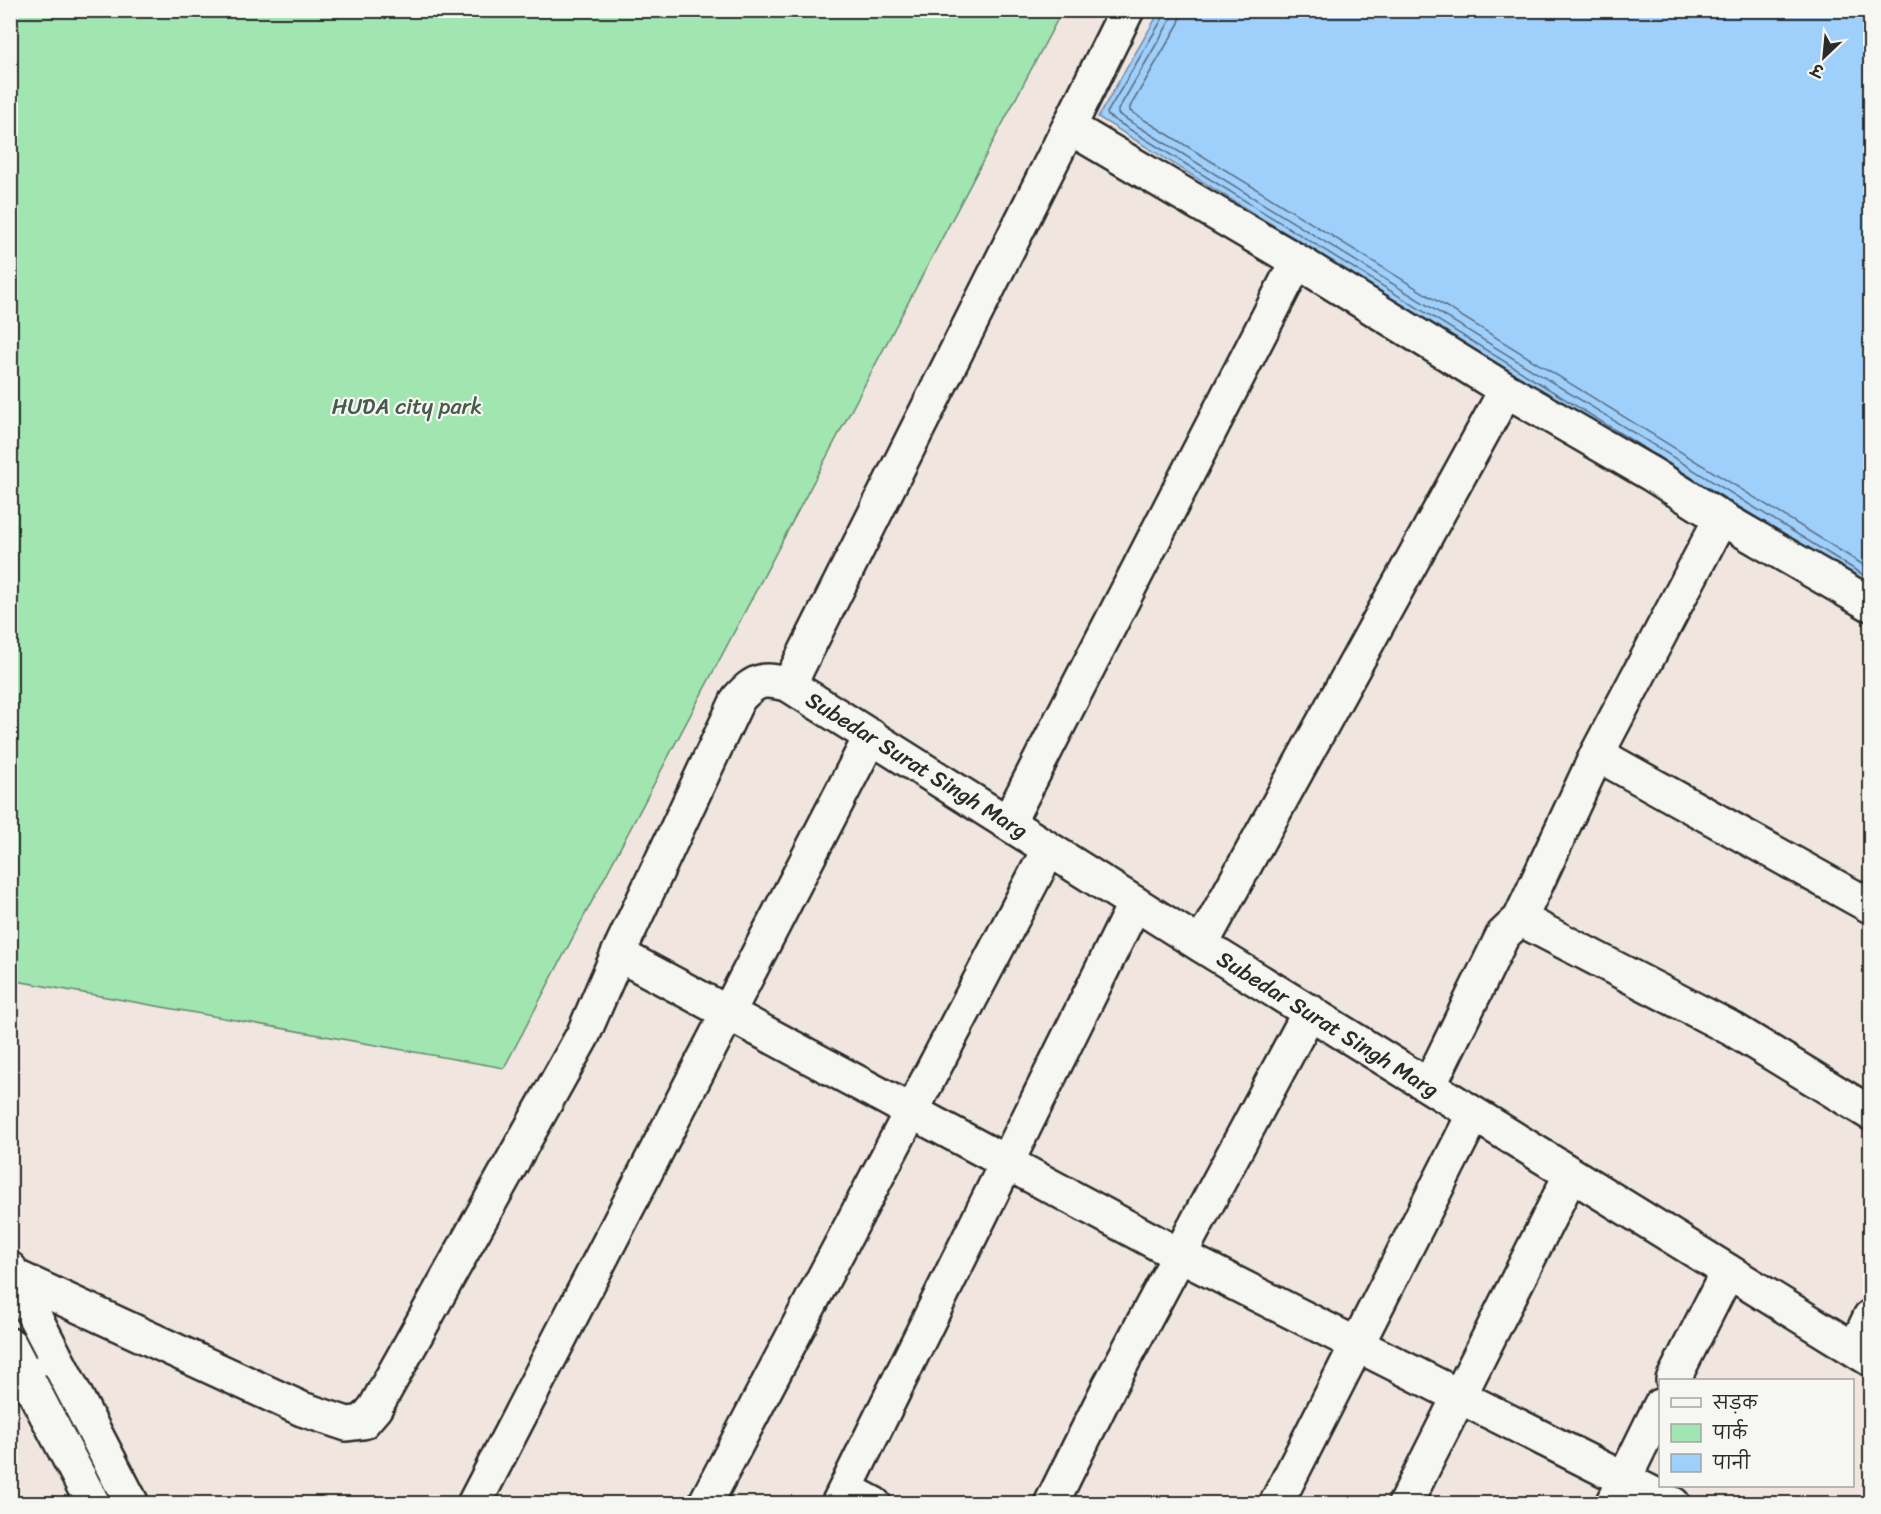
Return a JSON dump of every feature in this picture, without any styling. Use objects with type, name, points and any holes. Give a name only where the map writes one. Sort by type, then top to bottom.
[{"type":"street","points":[[12,1273],[302,1409],[346,1424],[363,1422],[375,1408],[583,1035],[618,954],[738,699],[749,687],[768,679],[789,685],[1127,10]]},
{"type":"street","points":[[1069,127],[1297,261],[1506,390],[1870,604]]},
{"type":"street","points":[[1008,823],[1297,261]]},
{"type":"street","points":[[1201,945],[1506,390]]},
{"type":"street","points":[[1429,1086],[1503,935],[1520,919],[1597,754],[1721,518]]},
{"type":"street","name":"Subedar Surat Singh Marg","points":[[789,685],[1201,945],[1863,1354]]},
{"type":"street","points":[[474,1503],[871,736]]},
{"type":"street","points":[[1597,754],[1870,906]]},
{"type":"street","points":[[705,1503],[1049,849]]},
{"type":"street","points":[[874,1503],[842,1496],[1135,903]]},
{"type":"street","points":[[1520,919],[1734,1030],[1870,1113]]},
{"type":"street","points":[[618,954],[1179,1255],[1459,1396],[1618,1491],[1673,1503]]},
{"type":"street","points":[[1051,1503],[1109,1387],[1310,1011]]},
{"type":"street","points":[[1276,1503],[1474,1114]]},
{"type":"street","points":[[1405,1503],[1571,1174]]},
{"type":"street","points":[[1674,1379],[1728,1270]]},
{"type":"street","points":[[12,1273],[132,1503]]},
{"type":"street","points":[[1863,1354],[1870,1317]]},
{"type":"street","points":[[10,1345],[18,1380],[93,1503]]},
{"type":"street","points":[[1618,1491],[1659,1408]]},
{"type":"lane","points":[[18,1380],[56,1357]]},
{"type":"green space","name":"HUDA city park","points":[[10,11],[1062,11],[504,1068],[11,980]]},
{"type":"water","points":[[1160,11],[1870,11],[1870,595],[1098,117]]}]
